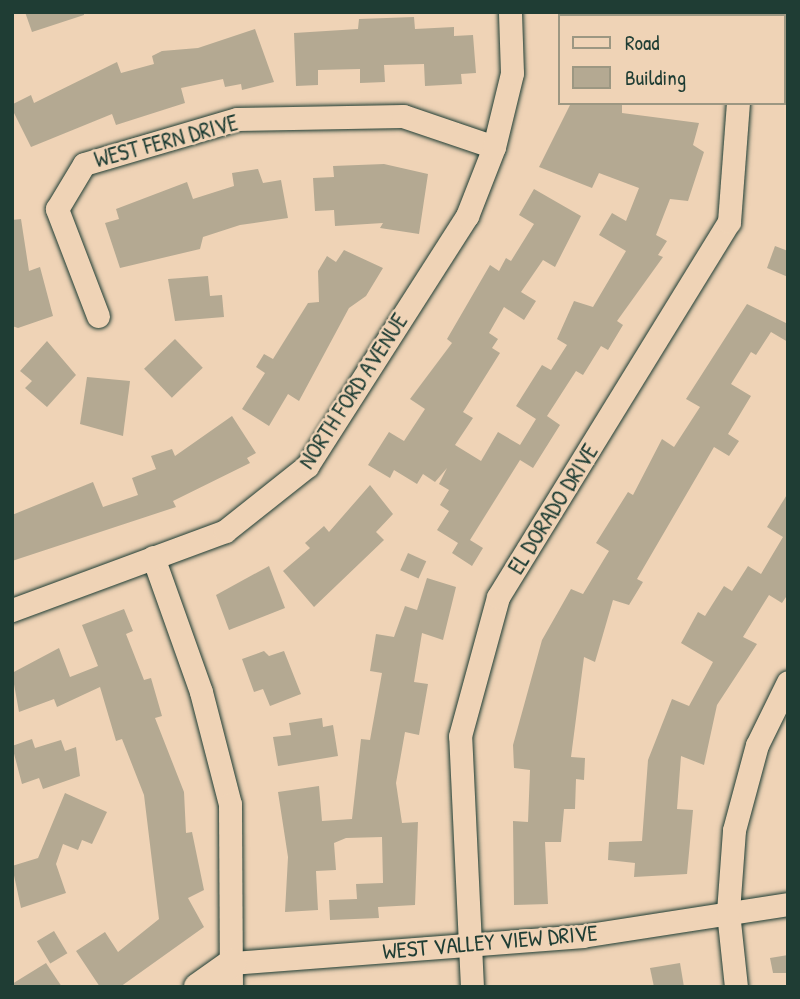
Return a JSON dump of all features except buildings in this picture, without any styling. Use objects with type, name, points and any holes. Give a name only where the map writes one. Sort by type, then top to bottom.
[{"type":"street","name":"NORTH FORD AVENUE","points":[[12,610],[225,531],[307,466],[467,216],[494,147],[512,73],[510,12]]},
{"type":"street","name":"EL DORADO DRIVE","points":[[472,987],[460,736],[498,597],[729,222],[738,105]]},
{"type":"street","name":"WEST FERN DRIVE","points":[[98,316],[57,209],[84,164],[237,119],[403,117],[494,147]]},
{"type":"street","points":[[153,557],[201,692],[230,804],[232,975],[198,987]]},
{"type":"street","points":[[736,987],[728,912],[738,818],[757,745],[788,682]]},
{"type":"street","name":"WEST VALLEY VIEW DRIVE","points":[[232,975],[470,945],[582,936],[788,904]]}]
